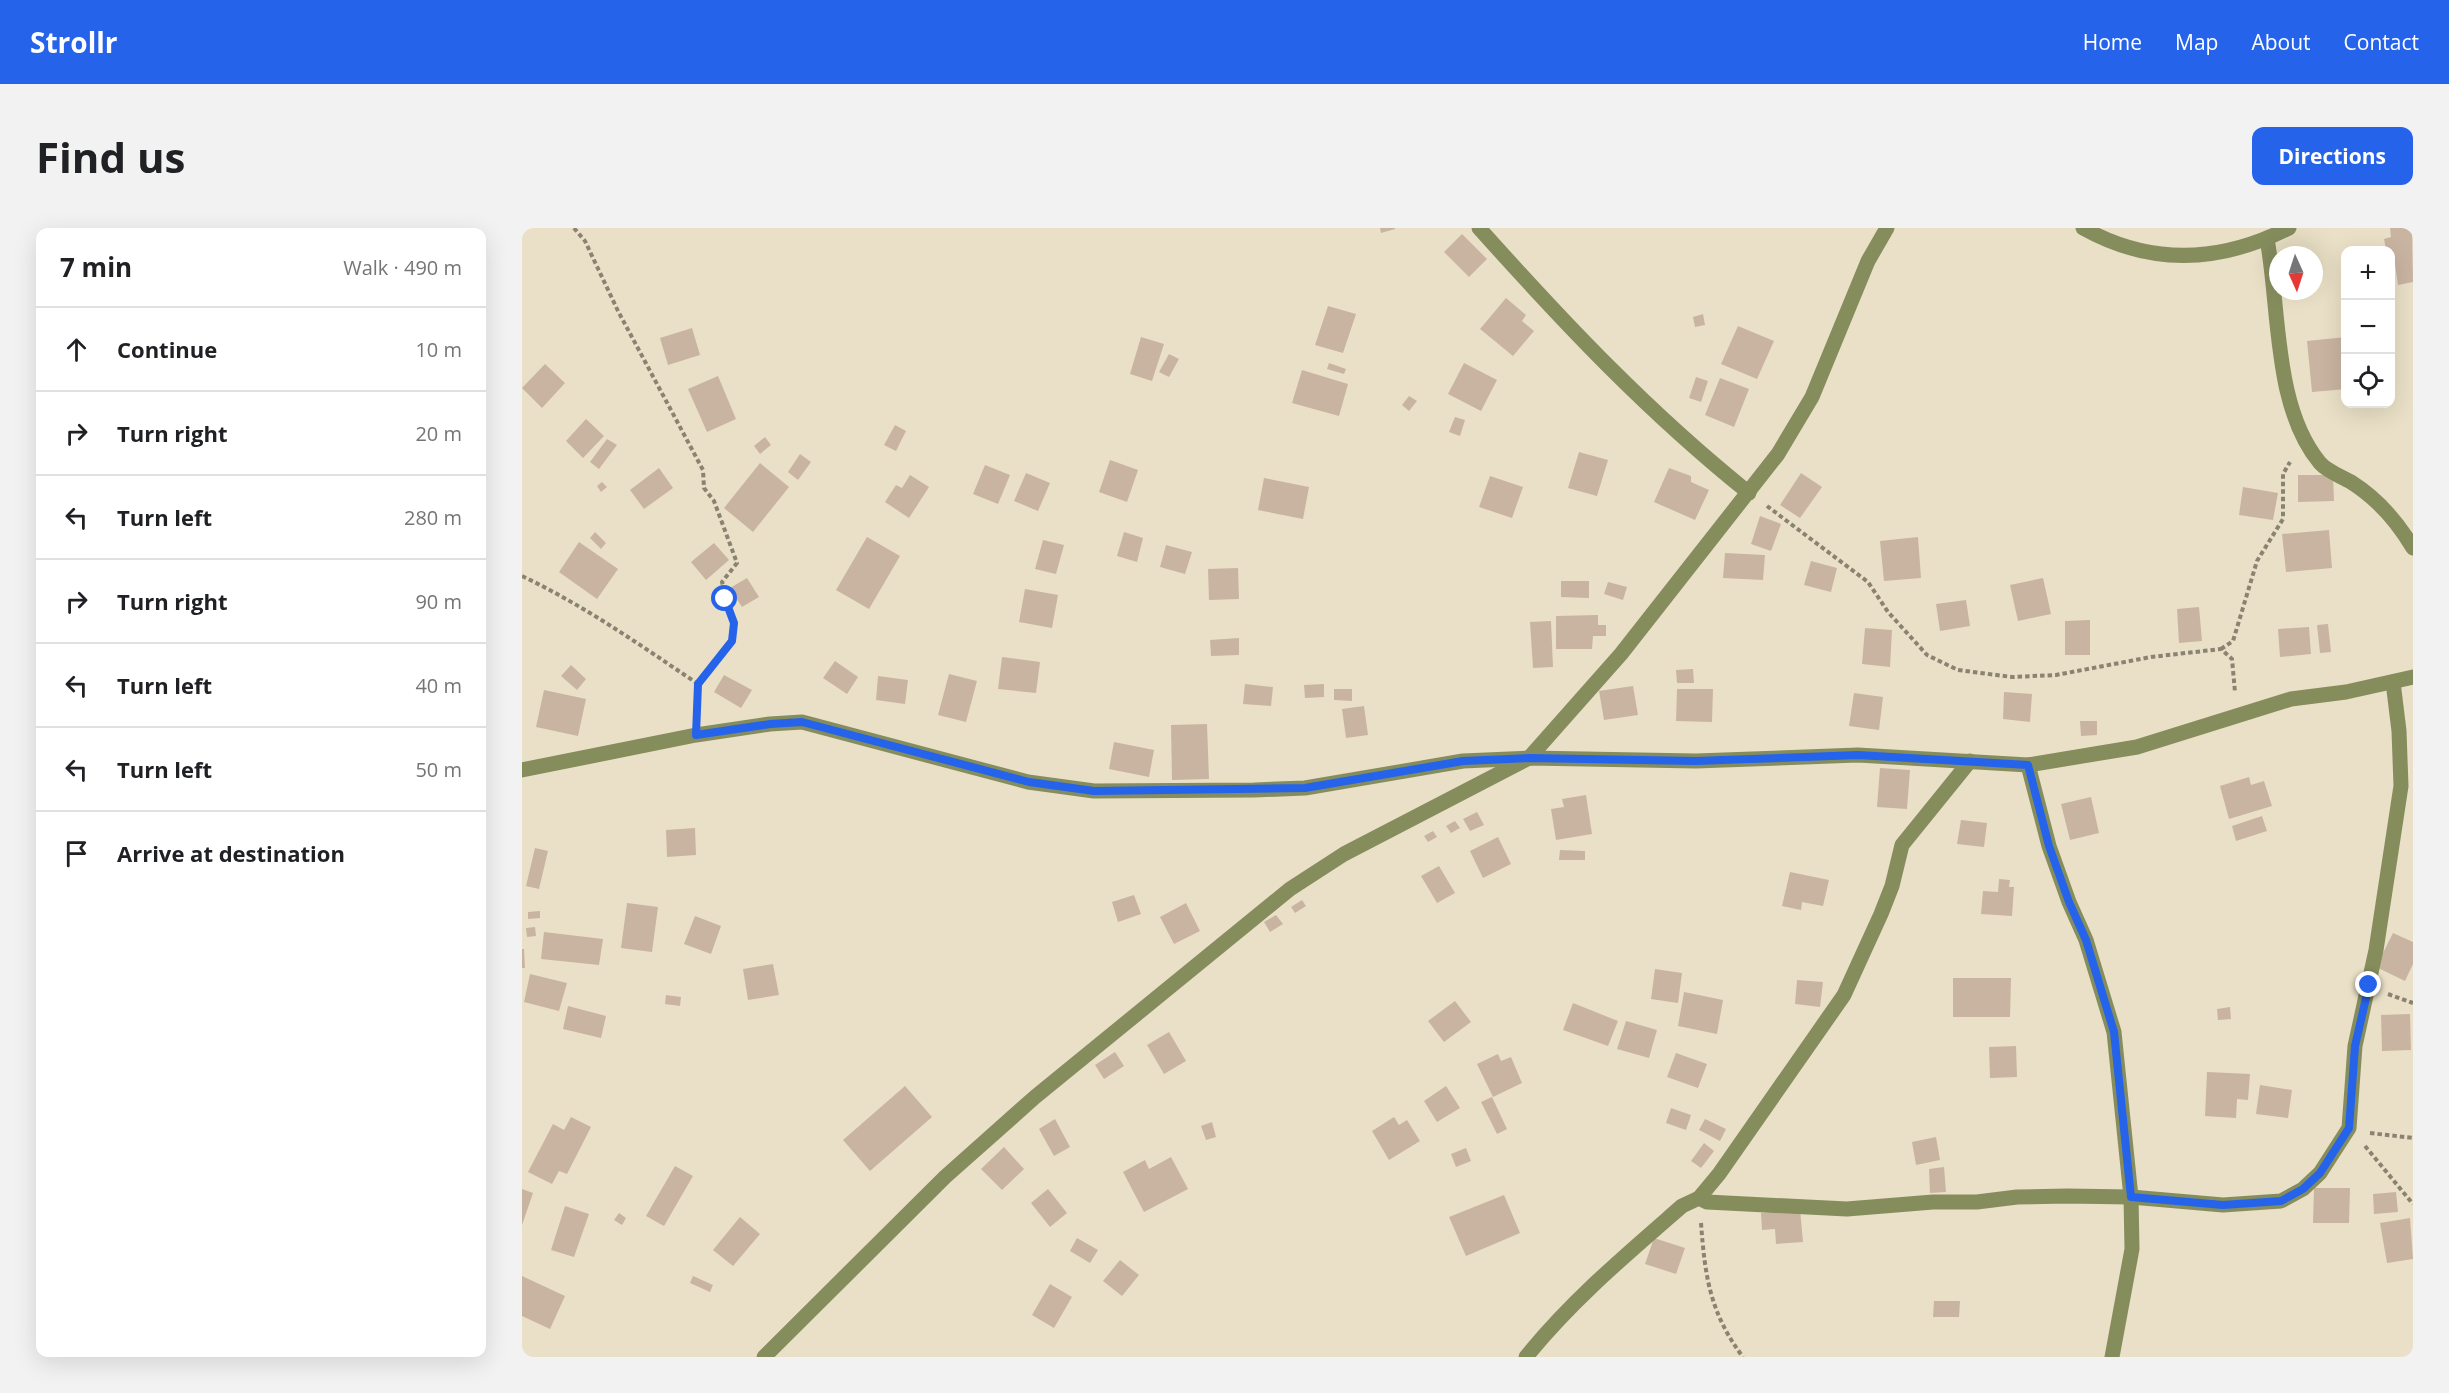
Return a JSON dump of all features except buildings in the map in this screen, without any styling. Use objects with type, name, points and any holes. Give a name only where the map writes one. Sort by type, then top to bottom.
[{"type":"street","points":[[1479,228],[1572,332],[1639,398],[1749,493]]},
{"type":"street","points":[[764,1357],[945,1177],[1026,1104],[1290,889],[1344,854],[1529,758],[1621,654],[1778,454],[1812,397],[1868,261],[1887,228]]},
{"type":"street","points":[[2083,228],[2100,238],[2146,254],[2198,255],[2231,252],[2289,228]]},
{"type":"street","points":[[2267,239],[2272,265],[2279,353],[2302,433],[2322,466],[2377,501],[2398,524],[2413,548]]},
{"type":"street","points":[[522,770],[696,735],[770,724],[802,722],[1029,782],[1094,791],[1305,788],[1463,761],[1529,758],[1696,761],[1858,755],[2028,765],[2137,747],[2238,713],[2291,699],[2346,692],[2413,677]]},
{"type":"street","points":[[1527,1357],[1553,1324],[1596,1282],[1682,1206],[1703,1200],[1847,1209],[1933,1202],[1977,1202],[2017,1197],[2131,1197],[2223,1205],[2281,1201],[2303,1189],[2320,1173],[2349,1128],[2355,1046],[2376,950],[2401,786],[2399,731],[2393,682]]},
{"type":"street","points":[[1703,1200],[1844,995],[1892,886],[1902,846],[1970,761]]},
{"type":"street","points":[[2028,765],[2049,846],[2069,902],[2086,940],[2114,1032],[2131,1197],[2132,1249],[2112,1357]]},
{"type":"path","points":[[574,228],[585,241],[618,311],[703,470],[704,488],[714,501],[737,563],[722,582],[734,623],[732,641],[698,684],[696,735]]},
{"type":"path","points":[[1749,493],[1868,582],[1888,612],[1927,655],[1958,670],[2012,677],[2056,675],[2151,657],[2221,649],[2233,641],[2258,561],[2283,519],[2283,474],[2295,454],[2302,433]]},
{"type":"path","points":[[522,576],[576,604],[608,627],[623,632],[698,684]]},
{"type":"path","points":[[2221,649],[2232,659],[2238,713]]},
{"type":"path","points":[[2349,1128],[2377,1135],[2413,1138]]},
{"type":"path","points":[[2349,1128],[2413,1204]]},
{"type":"path","points":[[1703,1200],[1701,1222],[1704,1270],[1717,1314],[1727,1335],[1743,1357]]},
{"type":"route","points":[[725,599],[734,623],[732,641],[698,684],[696,735],[770,724],[802,722],[1029,782],[1094,791],[1305,788],[1463,761],[1529,758],[1696,761],[1778,760],[1858,755],[2028,765],[2049,846],[2069,902],[2086,940],[2114,1032],[2119,1067],[2123,1137],[2131,1197],[2223,1205],[2281,1201],[2303,1189],[2320,1173],[2349,1128],[2355,1046],[2369,985]]}]
